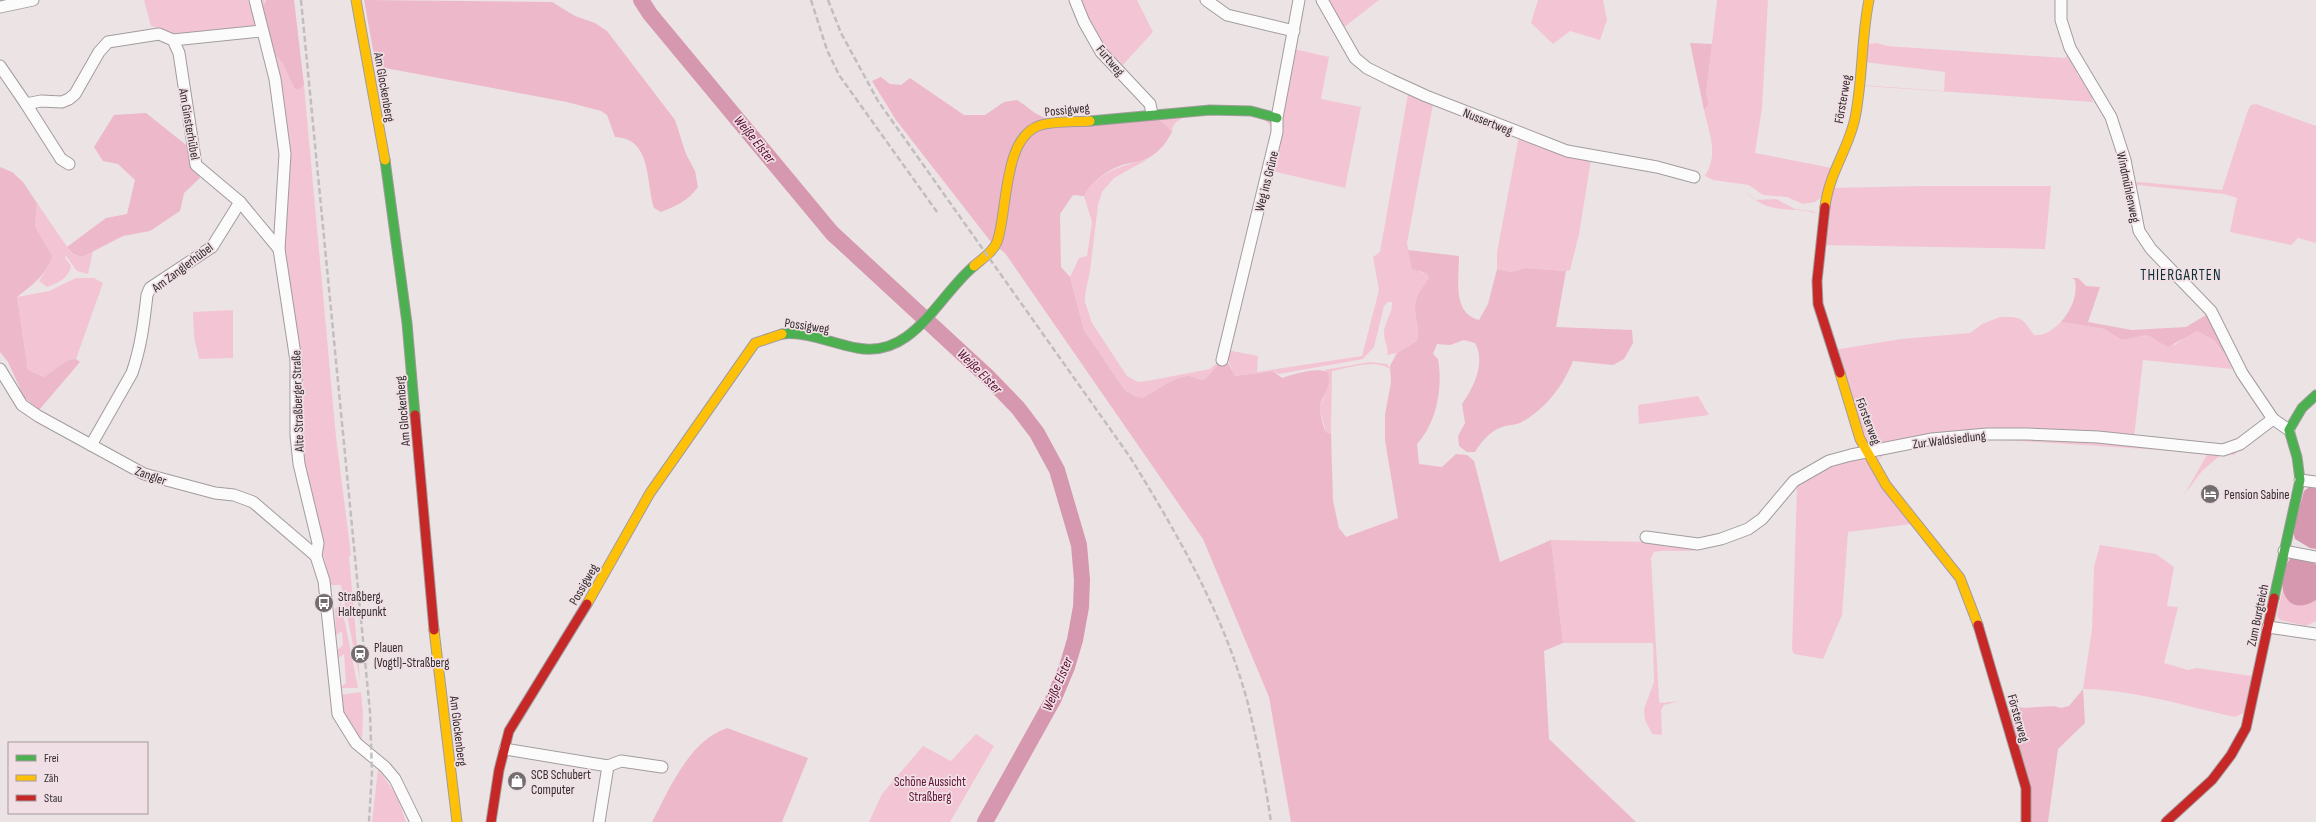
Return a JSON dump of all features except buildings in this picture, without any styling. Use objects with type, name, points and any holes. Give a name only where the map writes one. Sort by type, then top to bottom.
[{"type":"street","points":[[0,7],[33,0]]},
{"type":"street","name":"Alte Straßberger Straße","points":[[254,0],[275,79],[285,154],[279,248],[296,361],[296,435],[299,464],[318,543],[316,556],[324,581],[338,714],[356,743],[385,767],[395,779],[416,822]]},
{"type":"street","name":"Am Glockenberg","points":[[356,0],[384,154],[407,322],[437,663],[457,822]]},
{"type":"street","name":"Furtweg","points":[[1075,0],[1084,22],[1102,52],[1150,104],[1152,114]]},
{"type":"street","points":[[1206,0],[1227,15],[1294,31]]},
{"type":"street","name":"Weg ins Grüne","points":[[1222,360],[1234,302],[1278,132],[1277,118],[1299,0]]},
{"type":"street","name":"Nussertweg","points":[[1322,0],[1355,58],[1368,68],[1391,80],[1426,96],[1567,151],[1657,167],[1694,177]]},
{"type":"street","name":"Försterweg","points":[[1869,0],[1865,20],[1855,119],[1827,190],[1817,281],[1818,304],[1860,439],[1866,452],[1886,485],[1960,578],[1979,628],[2026,788],[2026,822]]},
{"type":"street","name":"Windmühlenweg","points":[[2060,0],[2062,20],[2070,48],[2111,117],[2125,160],[2139,231],[2163,262],[2211,311],[2242,373],[2273,419],[2289,430]]},
{"type":"street","points":[[26,104],[41,101],[62,102],[69,99],[75,94],[99,52],[108,42],[159,34],[173,40],[261,31]]},
{"type":"street","name":"Am Ginsterhübel","points":[[173,40],[179,53],[194,160],[196,165],[240,202],[279,248]]},
{"type":"street","points":[[0,66],[61,159],[69,164]]},
{"type":"street","name":"Possigweg","points":[[491,822],[509,731],[525,702],[583,611],[650,493],[755,343],[776,334],[791,333],[870,350],[885,349],[898,343],[910,334],[938,302],[994,246],[1000,234],[1002,209],[1015,157],[1028,132],[1040,125],[1055,122],[1210,110],[1251,111],[1277,118]]},
{"type":"street","name":"Am Zanglerhübel","points":[[91,445],[132,373],[141,344],[147,295],[150,288],[212,247],[240,202]]},
{"type":"street","name":"Zangler","points":[[0,369],[22,405],[116,460],[160,480],[246,499],[253,502],[316,556]]},
{"type":"street","points":[[2289,430],[2302,408],[2316,395]]},
{"type":"street","name":"Zur Waldsiedlung","points":[[1646,537],[1698,544],[1721,539],[1748,529],[1762,519],[1794,481],[1829,461],[1932,439],[1987,434],[2027,434],[2098,437],[2223,450],[2240,444],[2273,419]]},
{"type":"street","name":"Zum Burgteich","points":[[2166,822],[2203,789],[2232,756],[2246,728],[2300,480],[2297,457],[2289,430]]},
{"type":"street","points":[[2300,480],[2316,482]]},
{"type":"street","points":[[2284,550],[2316,557]]},
{"type":"street","points":[[2268,627],[2316,634]]},
{"type":"street","points":[[505,749],[608,766],[621,760],[662,767]]},
{"type":"street","points":[[599,822],[608,766]]},
{"type":"green space","points":[[144,0],[248,0],[257,28],[183,36],[151,26]]},
{"type":"green space","points":[[258,0],[266,0],[264,1],[273,53],[282,62],[294,88],[299,90],[304,85],[336,437],[351,555],[349,556],[360,680],[341,585],[330,585],[303,463],[284,247],[288,170]]},
{"type":"green space","points":[[1078,0],[1137,0],[1153,32],[1120,68],[1100,48]]},
{"type":"green space","points":[[1325,0],[1379,0],[1343,28]]},
{"type":"green space","points":[[1538,0],[1603,0],[1607,20],[1600,40],[1570,31],[1553,44],[1531,23]]},
{"type":"green space","points":[[1717,0],[1768,0],[1762,108],[1755,153],[1832,168],[1823,196],[1815,202],[1803,204],[1787,197],[1763,195],[1749,185],[1713,180],[1705,176],[1711,160],[1712,143],[1704,110],[1709,104],[1706,94]]},
{"type":"green space","points":[[2056,0],[2058,0],[2060,25],[2064,38],[2077,65],[2077,75],[2088,85],[2093,102],[1865,86],[1862,90],[1857,118],[1843,156],[1856,118],[1861,85],[1944,91],[1945,72],[1864,62],[1865,44],[1877,43],[1887,46],[2065,58],[2068,53],[2058,28]]},
{"type":"green space","points":[[1294,49],[1329,57],[1321,99],[1361,107],[1345,188],[1272,171]]},
{"type":"green space","points":[[1408,94],[1433,104],[1407,243],[1410,258],[1420,272],[1426,273],[1429,278],[1419,292],[1415,303],[1415,314],[1418,330],[1417,341],[1397,353],[1387,355],[1384,329],[1392,306],[1392,302],[1388,302],[1384,306],[1374,347],[1363,359],[1279,374],[1273,371],[1234,376],[1228,361],[1227,350],[1258,356],[1257,372],[1362,356],[1379,290],[1373,257],[1380,252]]},
{"type":"green space","points":[[2093,102],[2099,102],[2103,106],[2117,140],[2126,177],[2127,202],[2121,163],[2113,132],[2101,108]]},
{"type":"green space","points":[[2256,104],[2316,126],[2316,243],[2298,238],[2291,245],[2230,232],[2237,198],[2224,194],[2138,185],[2133,192],[2133,187],[2137,182],[2222,190],[2248,110],[2251,105]]},
{"type":"green space","points":[[1238,112],[1257,114],[1268,118],[1274,126],[1275,133],[1219,364],[1204,380],[1191,376],[1184,376],[1142,398],[1134,396],[1124,389],[1084,330],[1070,277],[1079,258],[1087,256],[1092,222],[1084,196],[1089,188],[1103,175],[1120,167],[1148,159],[1114,178],[1102,192],[1098,205],[1085,302],[1092,323],[1127,376],[1138,382],[1210,369],[1217,363],[1219,356],[1272,130],[1264,120],[1247,115],[1211,114],[1190,116],[1178,120],[1173,127],[1172,132],[1164,123],[1156,118],[1194,114]]},
{"type":"green space","points":[[1519,136],[1591,160],[1579,234],[1570,270],[1525,268],[1511,272],[1497,269],[1497,252]]},
{"type":"green space","points":[[2051,186],[2045,249],[1823,245],[1831,188]]},
{"type":"green space","points":[[1745,191],[1756,200],[1776,199],[1795,209],[1812,211],[1820,214],[1809,211],[1772,207],[1763,204],[1754,199]]},
{"type":"green space","points":[[37,203],[72,254],[82,257],[93,251],[88,274],[77,271],[66,256],[65,258],[71,266],[65,277],[59,282],[47,287],[39,281],[49,265],[35,227]]},
{"type":"green space","points":[[76,278],[94,278],[103,283],[76,359],[67,362],[44,377],[28,370],[17,297],[49,291]]},
{"type":"green space","points":[[233,310],[233,358],[199,359],[194,336],[193,312]]},
{"type":"green space","points":[[2000,317],[2013,317],[2021,319],[2034,335],[2046,333],[2061,322],[2104,329],[2122,340],[2147,335],[2155,340],[2175,345],[2187,335],[2197,331],[2214,340],[2221,352],[2225,351],[2232,369],[2143,360],[2134,437],[1993,429],[1933,433],[1869,446],[1834,350],[1901,339],[1970,333],[1982,324]]},
{"type":"green space","points":[[1370,362],[1387,364],[1391,370],[1385,366],[1370,364],[1332,371],[1331,434],[1326,432],[1319,407],[1324,397],[1328,372],[1324,370]]},
{"type":"green space","points":[[1698,396],[1709,415],[1639,424],[1638,405]]},
{"type":"green space","points":[[2268,425],[2234,455],[2223,453],[2202,471],[2184,495],[2208,453],[1989,439],[1935,444],[1884,455],[1879,459],[1880,472],[1876,461],[1882,454],[1932,443],[2001,437],[2039,437],[2233,451]]},
{"type":"green space","points":[[1863,457],[1911,524],[1848,532],[1842,615],[1823,659],[1794,654],[1792,650],[1797,486],[1830,464]]},
{"type":"green space","points":[[1551,540],[1649,542],[1710,546],[1703,549],[1689,551],[1654,552],[1651,558],[1659,700],[1660,703],[1680,701],[1664,705],[1661,710],[1662,735],[1652,734],[1645,720],[1644,709],[1654,682],[1653,643],[1563,643]]},
{"type":"green space","points":[[2100,545],[2156,554],[2174,567],[2167,606],[2178,607],[2164,663],[2188,670],[2197,668],[2252,676],[2245,712],[2235,717],[2141,695],[2083,689],[2092,629],[2094,567]]},
{"type":"green space","points":[[2290,555],[2316,560],[2316,621],[2306,626],[2280,620],[2277,616]]},
{"type":"green space","points":[[341,603],[358,688],[340,688],[346,683],[344,654],[337,659],[337,650],[343,645],[342,631],[336,635],[335,609]]},
{"type":"green space","points":[[361,692],[363,714],[362,741],[342,711],[339,695]]},
{"type":"green space","name":"Schöne Aussicht Straßberg","points":[[976,734],[994,746],[950,822],[869,822],[882,794],[923,746],[951,761]]},
{"type":"green space","points":[[378,769],[397,796],[406,822],[372,822]]},
{"type":"shaded area","points":[[266,0],[294,0],[304,85],[299,90],[294,88],[282,62],[273,53],[261,12]]},
{"type":"shaded area","points":[[364,0],[552,2],[575,16],[595,23],[607,31],[675,120],[686,154],[695,171],[698,187],[686,199],[672,208],[661,212],[654,208],[648,175],[641,153],[636,145],[627,139],[615,137],[607,115],[601,111],[567,102],[385,68],[377,62],[373,50]]},
{"type":"shaded area","points":[[1690,43],[1712,44],[1706,94],[1709,104],[1704,110]]},
{"type":"shaded area","points":[[881,77],[890,84],[901,85],[910,78],[964,115],[985,115],[1004,102],[1017,100],[1045,118],[1156,118],[1164,123],[1172,132],[1165,143],[1154,155],[1147,159],[1116,167],[1105,173],[1095,181],[1084,196],[1073,195],[1060,214],[1061,267],[1070,277],[1084,330],[1124,389],[1134,396],[1142,398],[1184,376],[1191,376],[1204,380],[1219,364],[1227,361],[1235,376],[1273,371],[1282,378],[1317,370],[1328,372],[1328,384],[1320,405],[1320,413],[1326,432],[1331,434],[1333,501],[1339,528],[1346,537],[1398,518],[1385,440],[1385,415],[1391,382],[1390,366],[1397,353],[1417,341],[1418,330],[1415,302],[1419,292],[1429,278],[1426,273],[1412,269],[1408,250],[1459,256],[1458,285],[1461,303],[1464,310],[1470,316],[1479,320],[1488,304],[1497,269],[1511,272],[1525,268],[1566,271],[1556,327],[1632,330],[1633,343],[1624,359],[1613,365],[1573,361],[1564,379],[1545,404],[1529,418],[1520,423],[1502,427],[1494,431],[1483,441],[1475,452],[1467,452],[1459,446],[1458,436],[1465,423],[1462,404],[1471,390],[1479,366],[1478,350],[1475,343],[1464,340],[1450,345],[1437,344],[1433,354],[1438,359],[1440,381],[1437,404],[1429,426],[1417,444],[1419,464],[1442,467],[1456,454],[1467,455],[1474,461],[1500,562],[1551,540],[1563,643],[1544,651],[1549,739],[1636,822],[1291,822],[1269,697],[1203,539],[1005,253],[991,242],[896,120],[872,81]]},
{"type":"shaded area","points":[[146,113],[190,148],[200,178],[184,193],[180,211],[150,231],[123,236],[82,257],[73,254],[67,247],[106,218],[127,214],[135,180],[118,164],[103,161],[94,147],[114,115]]},
{"type":"shaded area","points":[[0,167],[12,172],[23,182],[37,203],[35,227],[52,256],[42,275],[17,297],[28,370],[44,377],[67,361],[76,359],[80,362],[39,410],[24,397],[8,362],[0,352]]},
{"type":"shaded area","points":[[2072,278],[2078,278],[2086,286],[2100,287],[2088,322],[2132,330],[2186,327],[2206,315],[2210,317],[2225,351],[2222,352],[2214,340],[2197,331],[2168,347],[2147,335],[2122,340],[2104,329],[2061,322],[2071,308],[2075,297],[2076,286],[2075,280]]},
{"type":"shaded area","points":[[2312,485],[2316,485],[2316,549],[2310,548],[2295,539],[2293,531],[2304,491]]},
{"type":"shaded area","points":[[2292,557],[2316,564],[2316,600],[2304,605],[2295,605],[2288,601],[2284,594],[2282,584],[2283,575],[2286,565]]},
{"type":"shaded area","points":[[2083,689],[2085,723],[2058,749],[2048,822],[2028,822],[2008,712],[2014,706],[2026,708],[2050,706],[2061,708],[2069,706]]},
{"type":"shaded area","points":[[727,728],[808,758],[782,822],[652,822],[682,767],[691,754],[714,734]]},
{"type":"waterway","name":"Weiße Elster","points":[[641,0],[650,14],[832,233],[989,378],[1018,408],[1037,433],[1057,470],[1079,545],[1082,580],[1081,607],[1075,640],[1067,667],[1054,698],[985,822]]},
{"type":"railway","points":[[301,0],[370,712],[372,772],[369,822]]},
{"type":"railway","points":[[811,0],[827,50],[839,75],[937,212]]},
{"type":"railway","points":[[828,0],[841,33],[878,101],[1130,457],[1181,544],[1212,605],[1237,668],[1254,730],[1271,822]]},
{"type":"traffic: fast","points":[[1090,121],[1210,110],[1251,111],[1277,118]]},
{"type":"traffic: fast","points":[[385,160],[407,323],[415,415]]},
{"type":"traffic: fast","points":[[782,334],[801,334],[857,348],[877,349],[894,344],[909,335],[923,322],[974,266]]},
{"type":"traffic: fast","points":[[2274,598],[2300,480],[2297,457],[2289,430],[2302,408],[2316,395]]},
{"type":"traffic: slow","points":[[356,0],[385,160]]},
{"type":"traffic: slow","points":[[1825,207],[1831,183],[1855,118],[1858,103],[1866,15],[1869,0]]},
{"type":"traffic: slow","points":[[974,266],[990,252],[997,242],[1008,177],[1013,159],[1019,144],[1028,132],[1041,125],[1059,122],[1090,121]]},
{"type":"traffic: slow","points":[[587,604],[650,493],[755,343],[782,334]]},
{"type":"traffic: slow","points":[[1840,373],[1860,439],[1886,485],[1960,578],[1978,625]]},
{"type":"traffic: slow","points":[[434,630],[457,822]]},
{"type":"traffic: jam","points":[[1825,207],[1817,281],[1818,304],[1840,373]]},
{"type":"traffic: jam","points":[[415,415],[434,630]]},
{"type":"traffic: jam","points":[[2166,822],[2212,780],[2231,755],[2246,728],[2274,598]]},
{"type":"traffic: jam","points":[[491,822],[499,770],[509,731],[587,604]]},
{"type":"traffic: jam","points":[[1978,625],[2026,788],[2026,822]]},
{"type":"place","name":"Pension Sabine","points":[[2210,494]]},
{"type":"place","name":"Straßberg, Haltepunkt","points":[[324,603]]},
{"type":"place","name":"Plauen (Vogtl)-Straßberg","points":[[360,654]]},
{"type":"place","name":"SCB Schubert Computer","points":[[517,781]]},
{"type":"district","name":"THIERGARTEN","points":[[2181,275]]}]
